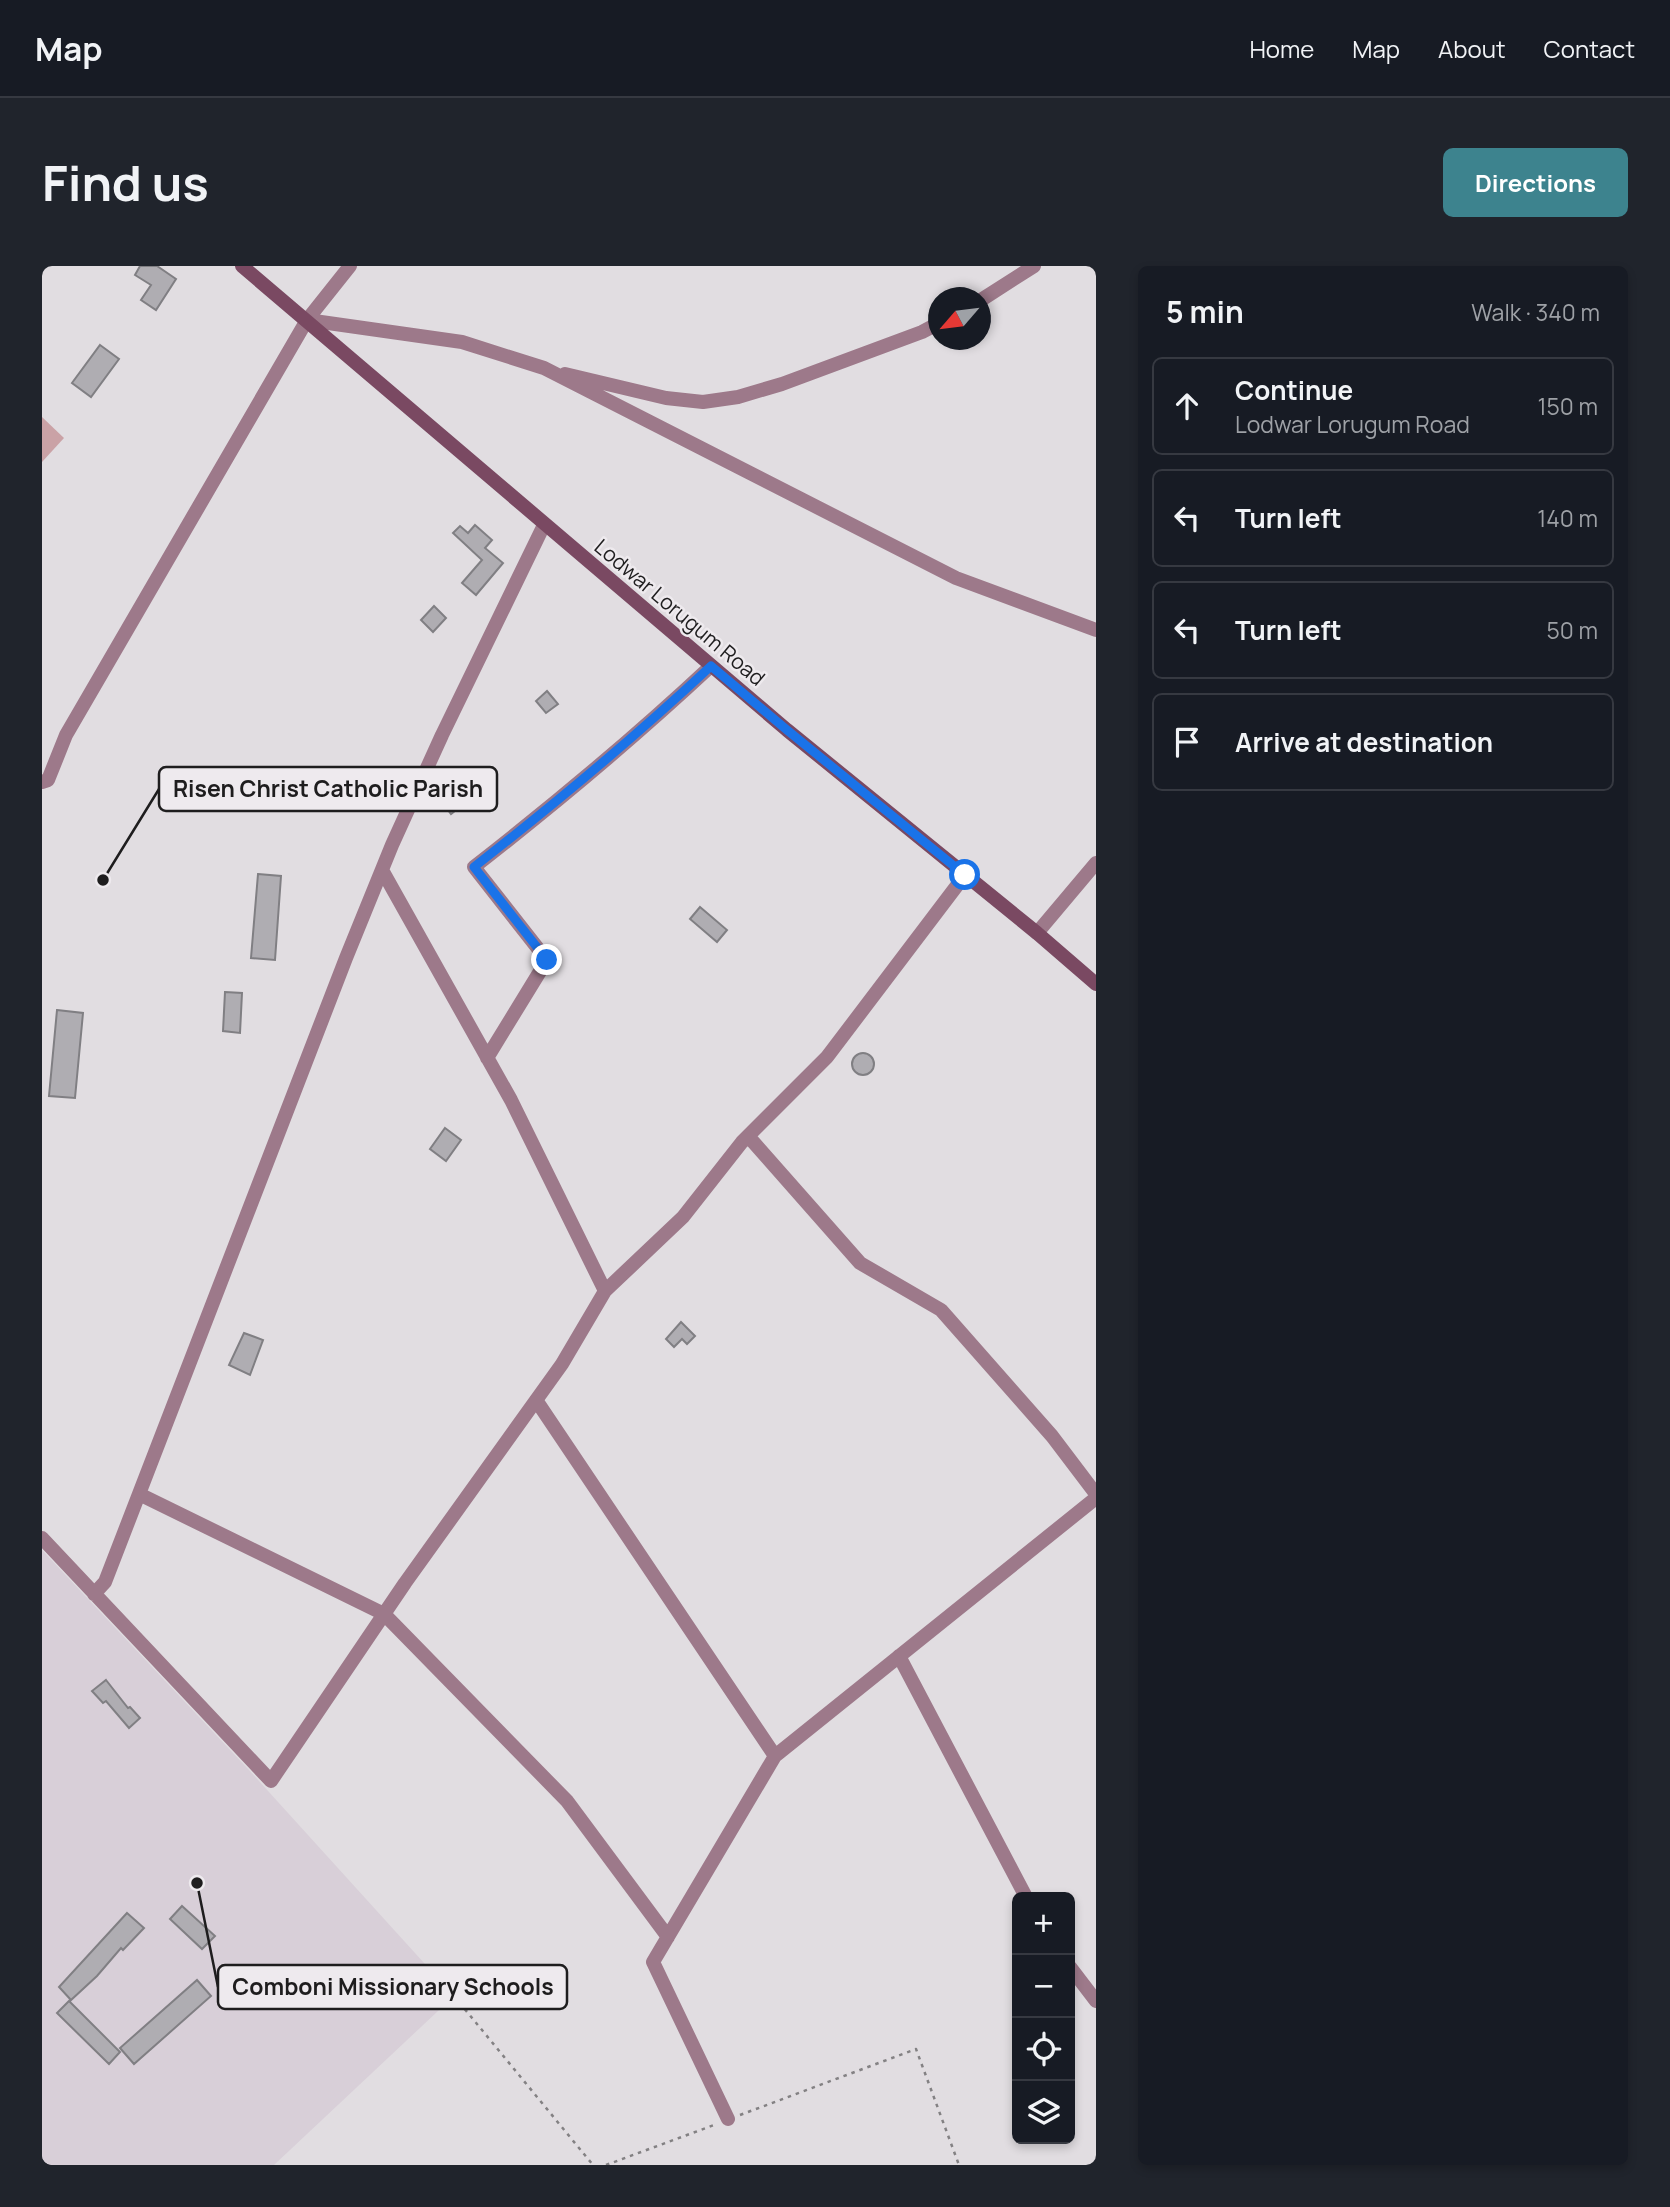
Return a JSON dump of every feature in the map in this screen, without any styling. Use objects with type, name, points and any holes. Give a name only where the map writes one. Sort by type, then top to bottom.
[{"type":"main road","name":"Lodwar Lorugum Road","points":[[242,266],[787,730],[1096,984]]},
{"type":"street","points":[[42,782],[48,780],[66,735],[306,320],[351,266]]},
{"type":"street","points":[[991,294],[1034,266]]},
{"type":"street","points":[[306,320],[462,342],[544,368],[666,398],[703,402],[738,397],[782,384],[928,329]]},
{"type":"street","points":[[544,368],[956,578],[1096,630]]},
{"type":"street","points":[[94,1594],[105,1582],[382,870],[442,735],[544,525]]},
{"type":"street","points":[[487,1058],[547,960],[474,867],[556,803],[711,666]]},
{"type":"street","points":[[1037,933],[1096,863]]},
{"type":"street","points":[[382,870],[511,1100],[605,1291]]},
{"type":"street","points":[[42,1538],[271,1781],[384,1614],[562,1364],[605,1291],[683,1217],[748,1136],[827,1057],[965,875]]},
{"type":"street","points":[[729,2119],[653,1962],[775,1756],[1096,1496],[1052,1436],[942,1310],[860,1263],[748,1136]]},
{"type":"street","points":[[536,1400],[775,1756]]},
{"type":"street","points":[[139,1494],[384,1614],[567,1801],[668,1937]]},
{"type":"street","points":[[899,1656],[1023,1892]]},
{"type":"street","points":[[1075,1974],[1096,2001]]},
{"type":"path","points":[[454,1996],[593,2165]]},
{"type":"path","points":[[606,2165],[916,2049],[959,2165]]},
{"type":"shaded area","points":[[42,417],[64,438],[42,462]]},
{"type":"shaded area","points":[[42,1550],[249,1770],[454,1996],[274,2165],[42,2165]]},
{"type":"building","points":[[140,266],[157,266],[176,279],[156,310],[141,300],[151,285],[135,275]]},
{"type":"building","points":[[100,345],[119,359],[91,397],[72,383]]},
{"type":"building","points":[[475,525],[492,540],[485,548],[503,563],[476,595],[462,583],[482,560],[453,533],[460,526],[468,533]]},
{"type":"building","points":[[434,606],[446,618],[433,632],[421,620]]},
{"type":"building","points":[[547,691],[558,704],[546,713],[536,701]]},
{"type":"building","points":[[463,780],[475,795],[451,814],[439,798]]},
{"type":"building","points":[[258,874],[281,876],[275,960],[251,958]]},
{"type":"building","points":[[700,907],[727,930],[717,942],[690,919]]},
{"type":"building","points":[[225,992],[242,993],[240,1033],[223,1031]]},
{"type":"building","points":[[57,1010],[83,1013],[75,1098],[49,1096]]},
{"type":"building","points":[[863,1053],[871,1056],[874,1064],[871,1072],[863,1075],[855,1072],[852,1064],[855,1056]]},
{"type":"building","points":[[445,1128],[461,1140],[446,1161],[430,1149]]},
{"type":"building","points":[[681,1322],[695,1336],[687,1344],[682,1339],[674,1347],[666,1339]]},
{"type":"building","points":[[244,1333],[263,1340],[250,1375],[229,1365]]},
{"type":"building","points":[[106,1680],[128,1708],[140,1718],[129,1728],[106,1701],[103,1703],[92,1691]]},
{"type":"building","points":[[182,1906],[215,1936],[202,1949],[170,1919]]},
{"type":"building","points":[[127,1913],[144,1928],[71,2000],[59,1987]]},
{"type":"building","points":[[197,1980],[211,1996],[134,2064],[120,2048]]},
{"type":"building","points":[[69,2001],[120,2052],[109,2064],[57,2013]]},
{"type":"place","name":"Risen Christ Catholic Parish","points":[[103,880]]},
{"type":"place","name":"Comboni Missionary Schools","points":[[197,1883]]},
{"type":"route","points":[[547,960],[474,867],[556,803],[711,666],[965,875]]}]
